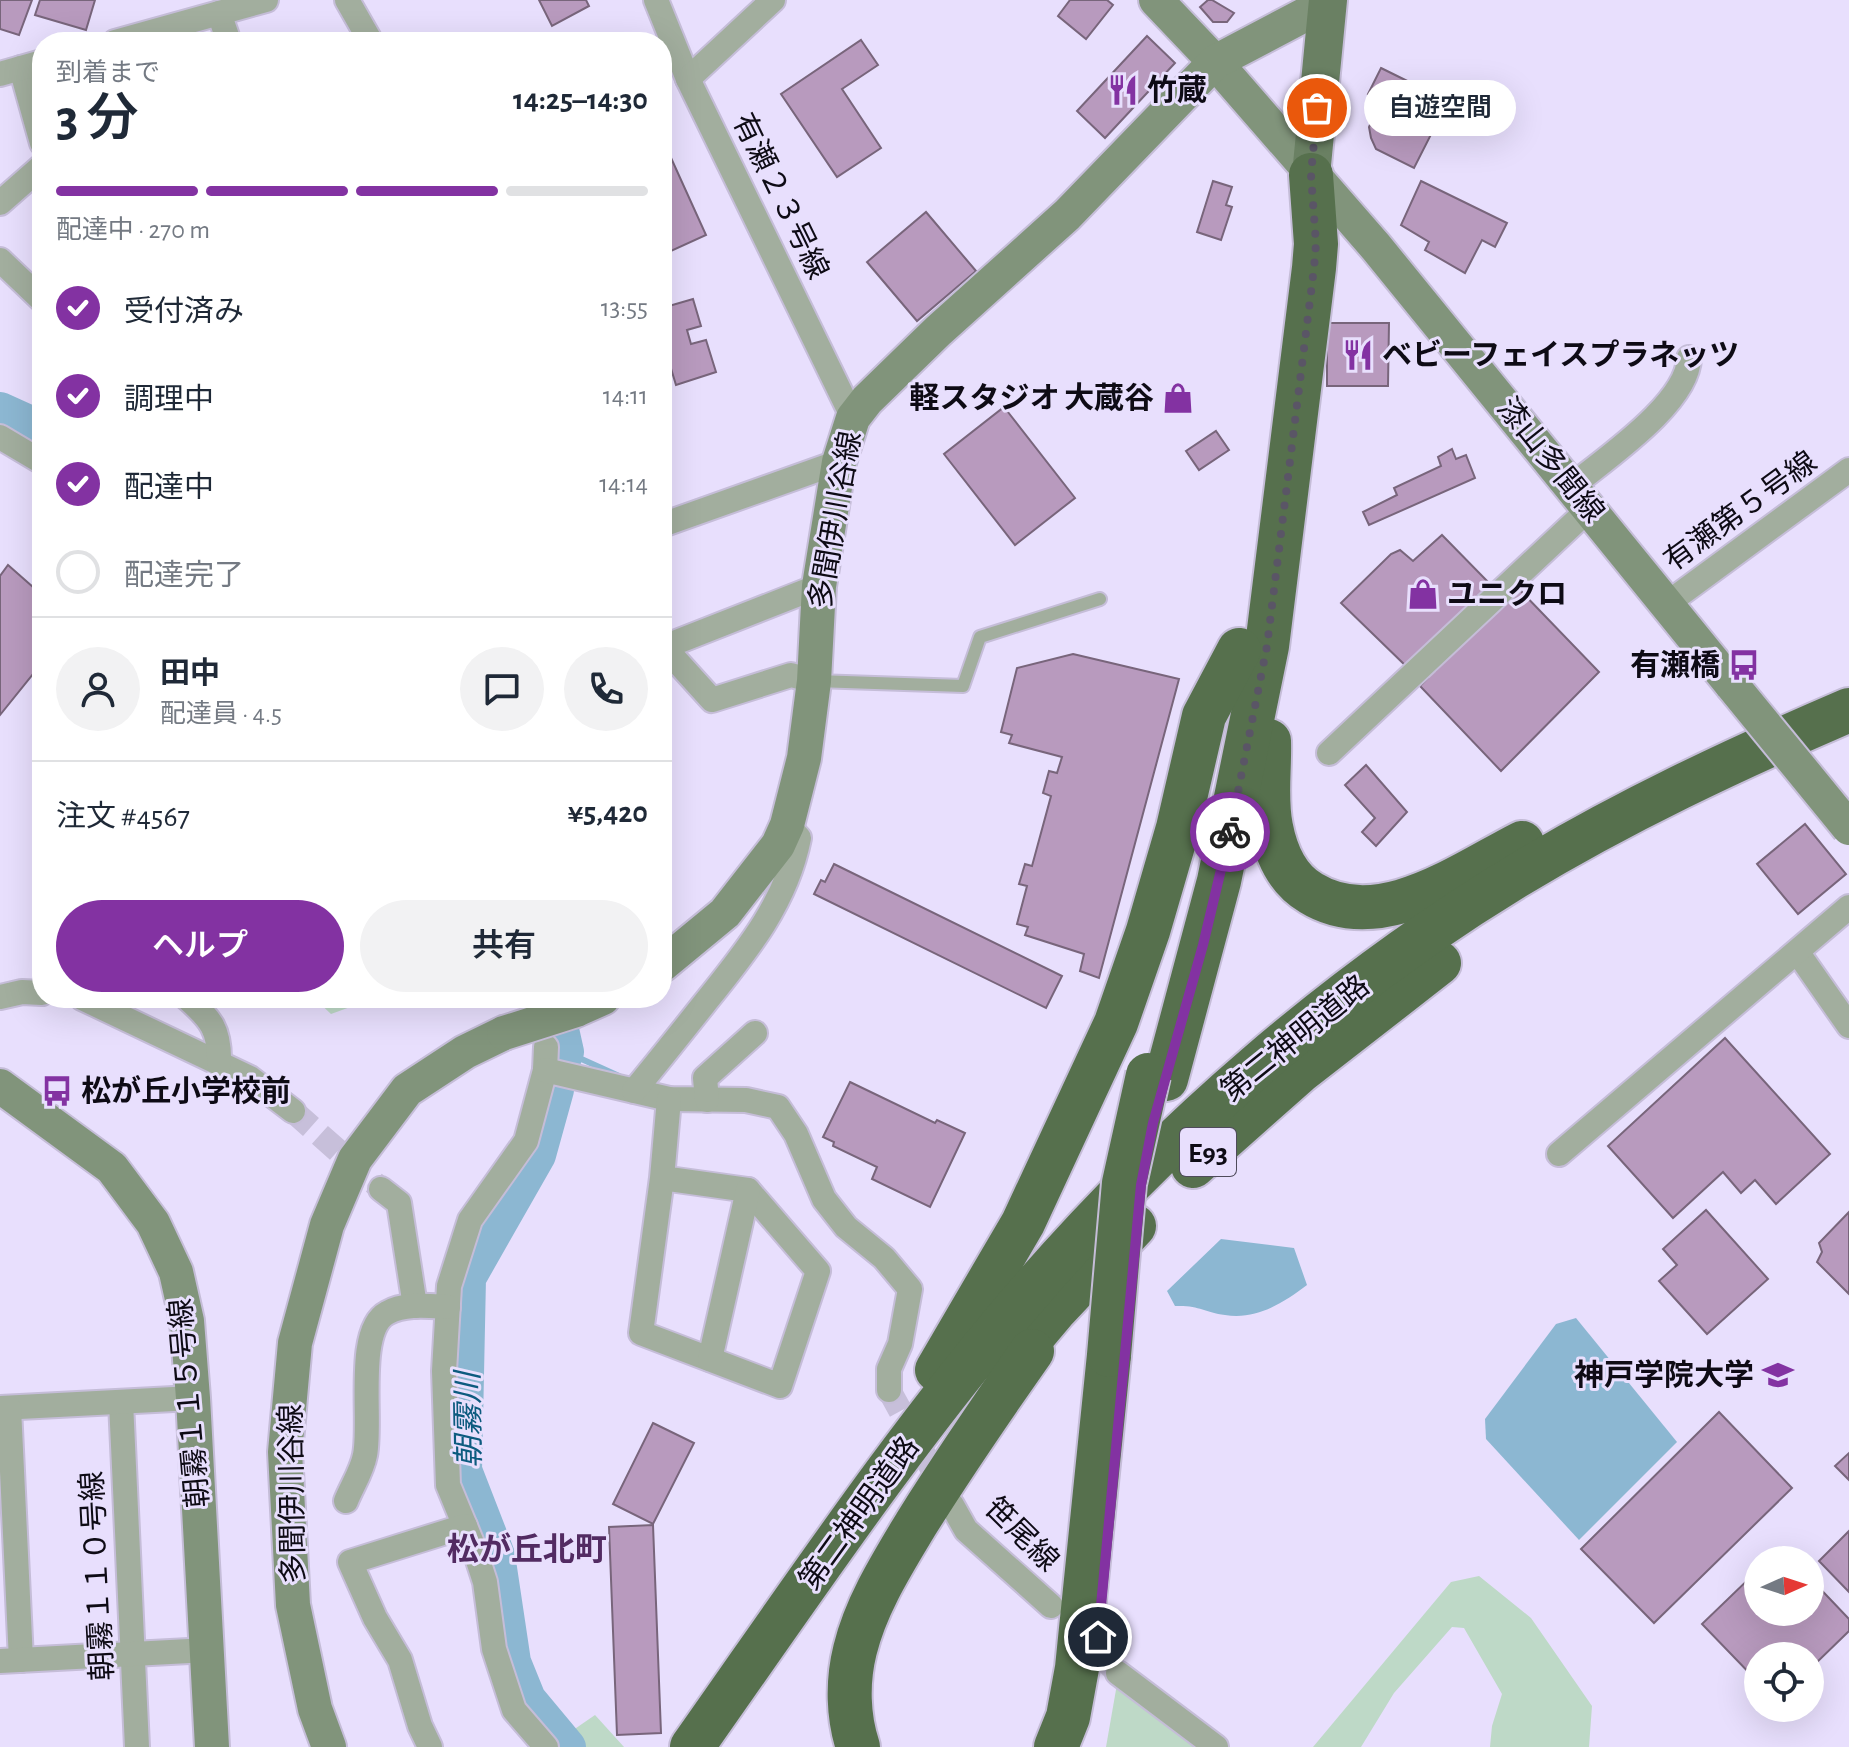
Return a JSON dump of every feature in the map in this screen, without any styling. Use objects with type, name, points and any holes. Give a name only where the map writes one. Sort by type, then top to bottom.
[{"type":"highway","points":[[1056,1747],[1074,1692],[1157,1077],[1219,881],[1314,268],[1316,244],[1311,175]]},
{"type":"highway","points":[[1253,648],[1268,802],[1281,861],[1304,889],[1337,906],[1356,908],[1376,908],[1418,896],[1635,788],[1849,698]]},
{"type":"highway","points":[[691,1747],[948,1353],[1023,1223],[1116,1023],[1148,931],[1178,828],[1204,716],[1253,648]]},
{"type":"highway","name":"第二神明道路","points":[[691,1747],[854,1517],[974,1359],[1092,1225],[1218,1101],[1354,988],[1433,930],[1514,878],[1678,787],[1849,710]]},
{"type":"highway","name":"第二神明道路","points":[[730,1747],[876,1537],[991,1385],[1166,1192],[1242,1122],[1309,1063],[1448,956],[1529,904],[1693,813],[1849,742]]},
{"type":"highway","points":[[858,1747],[849,1700],[851,1677],[855,1652],[873,1602],[950,1469],[1033,1349],[1097,1266]]},
{"type":"highway","points":[[1078,1747],[1086,1724],[1095,1669],[1118,1355]]},
{"type":"main road","points":[[1311,175],[1328,1]]},
{"type":"street","points":[[151,32],[266,0]]},
{"type":"street","points":[[347,0],[363,32]]},
{"type":"street","name":"有瀬２３号線","points":[[656,0],[669,32]]},
{"type":"street","points":[[688,79],[773,0]]},
{"type":"street","name":"漆山多聞線","points":[[1156,0],[1215,62],[1376,247],[1849,828]]},
{"type":"street","name":"多聞伊川谷線","points":[[672,957],[725,913],[778,845],[787,825],[804,758],[814,681],[819,586],[839,462],[853,418],[867,400],[938,331],[1067,215],[1215,62],[1328,1]]},
{"type":"street","points":[[219,13],[226,32]]},
{"type":"street","name":"有瀬２３号線","points":[[672,40],[688,79],[853,418]]},
{"type":"street","points":[[21,68],[32,107]]},
{"type":"street","points":[[0,203],[32,175]]},
{"type":"street","points":[[0,260],[32,290]]},
{"type":"street","points":[[1329,753],[1664,409],[1689,371],[1689,358]]},
{"type":"street","points":[[0,437],[32,456]]},
{"type":"street","points":[[672,521],[839,462]]},
{"type":"street","name":"有瀬第５号線","points":[[1668,603],[1849,470]]},
{"type":"street","points":[[672,644],[819,586]]},
{"type":"street","points":[[672,656],[712,700],[791,675],[814,681]]},
{"type":"street","points":[[634,1091],[754,943],[777,902],[795,857],[799,838],[787,825]]},
{"type":"street","points":[[1559,1154],[1849,907]]},
{"type":"street","points":[[1798,953],[1849,1026]]},
{"type":"street","points":[[0,997],[32,992]]},
{"type":"street","points":[[103,1008],[250,1078],[293,1111]]},
{"type":"street","points":[[198,1008],[210,1019],[220,1044],[219,1063]]},
{"type":"street","name":"多聞伊川谷線","points":[[329,1747],[315,1709],[293,1605],[285,1452],[295,1343],[327,1225],[355,1159],[407,1090],[465,1052],[504,1033],[577,1008]]},
{"type":"street","points":[[707,1100],[705,1078],[755,1033]]},
{"type":"street","points":[[546,1747],[514,1710],[494,1649],[485,1582],[448,1485],[444,1371],[449,1286],[470,1220],[526,1141],[545,1058],[634,1091],[669,1099],[746,1100],[778,1107],[796,1134],[824,1199],[846,1227],[884,1258],[910,1289],[900,1344],[889,1369],[889,1390]]},
{"type":"street","name":"朝霧１１５号線","points":[[0,1086],[112,1168],[153,1223],[176,1272],[187,1321],[193,1398],[212,1747]]},
{"type":"street","points":[[662,1178],[748,1190],[818,1271],[780,1386],[641,1333],[662,1178],[669,1099]]},
{"type":"street","points":[[381,1189],[399,1203],[415,1306]]},
{"type":"street","points":[[710,1359],[748,1190]]},
{"type":"street","points":[[346,1501],[365,1457],[369,1419],[368,1346],[375,1325],[386,1313],[415,1306],[448,1307]]},
{"type":"street","points":[[193,1398],[5,1408],[11,1661],[208,1650]]},
{"type":"street","name":"朝霧１１０号線","points":[[121,1402],[137,1747]]},
{"type":"street","name":"笹尾線","points":[[952,1505],[966,1530],[1051,1606]]},
{"type":"street","points":[[430,1747],[420,1726],[400,1660],[375,1618],[350,1562],[465,1526]]},
{"type":"street","points":[[1118,1673],[1216,1747]]},
{"type":"lane","points":[[814,681],[963,686],[980,637],[1100,599]]},
{"type":"green space","points":[[325,1008],[348,1008],[331,1014]]},
{"type":"green space","points":[[1479,1576],[1531,1618],[1592,1706],[1589,1747],[1490,1747],[1492,1726],[1502,1694],[1464,1628],[1452,1627],[1394,1693],[1361,1747],[1313,1747],[1451,1582]]},
{"type":"green space","points":[[1117,1684],[1198,1747],[1106,1747]]},
{"type":"green space","points":[[595,1715],[624,1747],[576,1747],[566,1735]]},
{"type":"water","points":[[1221,1239],[1294,1248],[1307,1285],[1279,1304],[1248,1315],[1225,1315],[1175,1306],[1167,1291]]},
{"type":"water","points":[[1576,1318],[1677,1442],[1579,1540],[1486,1439],[1485,1419],[1556,1324]]},
{"type":"building","points":[[0,0],[32,0],[19,35],[0,29]]},
{"type":"building","points":[[40,0],[95,0],[86,30],[35,15]]},
{"type":"building","points":[[539,0],[586,0],[589,6],[552,26]]},
{"type":"building","points":[[1070,0],[1107,0],[1113,5],[1086,39],[1058,16]]},
{"type":"building","points":[[1208,0],[1234,13],[1227,22],[1213,22],[1200,7]]},
{"type":"building","points":[[1147,36],[1175,63],[1105,138],[1077,111]]},
{"type":"building","points":[[861,40],[878,65],[842,89],[881,148],[837,177],[781,94]]},
{"type":"building","points":[[1381,68],[1448,101],[1414,168],[1376,149],[1371,138],[1369,127],[1380,101],[1368,94]]},
{"type":"building","points":[[672,160],[706,235],[672,251]]},
{"type":"building","points":[[1213,181],[1232,187],[1226,205],[1232,207],[1221,240],[1197,232]]},
{"type":"building","points":[[1421,181],[1507,223],[1495,247],[1482,240],[1465,273],[1425,250],[1429,242],[1401,225]]},
{"type":"building","points":[[926,212],[976,271],[917,321],[867,262]]},
{"type":"building","points":[[693,299],[701,326],[687,330],[691,344],[706,340],[716,372],[676,385],[672,372],[672,305]]},
{"type":"building","name":"ベビーフェイスプラネッツ","points":[[1327,323],[1389,323],[1388,386],[1327,386]]},
{"type":"building","points":[[1004,407],[1075,498],[1015,545],[944,454]]},
{"type":"building","points":[[1216,431],[1229,450],[1199,470],[1186,451]]},
{"type":"building","points":[[1452,449],[1456,459],[1466,455],[1475,478],[1369,525],[1363,512],[1397,495],[1394,488],[1441,466],[1438,457]]},
{"type":"building","points":[[1442,535],[1492,586],[1408,668],[1341,603],[1391,554],[1400,550],[1413,561]]},
{"type":"building","points":[[8,565],[32,586],[32,675],[0,715],[0,576]]},
{"type":"building","points":[[1518,588],[1599,672],[1501,771],[1420,686],[1428,678],[1425,674],[1432,666],[1436,670]]},
{"type":"building","points":[[1073,654],[1179,679],[1099,978],[1080,971],[1084,954],[1025,935],[1028,927],[1017,924],[1027,886],[1019,884],[1025,864],[1032,866],[1051,796],[1043,793],[1049,771],[1057,773],[1062,757],[1009,743],[1012,735],[1001,732],[1017,668]]},
{"type":"building","points":[[1366,765],[1407,812],[1376,846],[1362,832],[1375,818],[1345,785]]},
{"type":"building","points":[[1805,824],[1846,874],[1798,914],[1757,864]]},
{"type":"building","points":[[834,864],[1062,976],[1046,1008],[814,894],[821,880],[825,882]]},
{"type":"building","points":[[1725,1038],[1830,1154],[1776,1204],[1755,1180],[1741,1193],[1723,1172],[1673,1218],[1608,1146]]},
{"type":"building","points":[[850,1082],[935,1123],[937,1120],[965,1133],[930,1207],[872,1179],[877,1167],[833,1146],[834,1142],[823,1137]]},
{"type":"building","points":[[1706,1210],[1768,1279],[1707,1334],[1659,1281],[1677,1265],[1663,1249]]},
{"type":"building","points":[[1849,1212],[1849,1294],[1817,1262],[1822,1252],[1819,1243]]},
{"type":"building","points":[[1719,1412],[1792,1488],[1654,1623],[1581,1549]]},
{"type":"building","points":[[653,1423],[694,1443],[653,1524],[613,1504]]},
{"type":"building","points":[[1849,1453],[1849,1480],[1835,1466]]},
{"type":"building","points":[[653,1525],[661,1733],[617,1735],[609,1527]]},
{"type":"building","points":[[1849,1531],[1849,1592],[1824,1566],[1824,1556]]},
{"type":"building","points":[[1744,1584],[1744,1626],[1824,1626],[1824,1593],[1849,1619],[1849,1631],[1824,1655],[1824,1642],[1744,1642],[1744,1668],[1702,1624]]},
{"type":"waterway","name":"朝霧川","points":[[0,410],[32,424]]},
{"type":"waterway","name":"朝霧川","points":[[556,1008],[566,1052],[564,1057]]},
{"type":"waterway","points":[[566,1052],[619,1076]]},
{"type":"waterway","name":"朝霧川","points":[[556,1090],[538,1155],[468,1278],[464,1470],[497,1555],[513,1662],[528,1699],[568,1747]]},
{"type":"tunnel","points":[[534,1008],[543,1037]]},
{"type":"tunnel","points":[[293,1111],[381,1189]]},
{"type":"tunnel","points":[[889,1390],[943,1489]]},
{"type":"tunnel","points":[[1077,1633],[1118,1673]]},
{"type":"way so far","points":[[1230,832],[1267,646],[1314,268],[1316,244],[1311,175],[1317,108]]},
{"type":"place","name":"竹蔵","points":[[1123,90]]},
{"type":"place","name":"自遊空間","points":[[1317,108]]},
{"type":"place","name":"ベビーフェイスプラネッツ","points":[[1358,355]]},
{"type":"place","name":"軽スタジオ 大蔵谷","points":[[1178,398]]},
{"type":"place","name":"ユニクロ","points":[[1423,594]]},
{"type":"place","name":"有瀬橋","points":[[1744,665]]},
{"type":"place","name":"松が丘小学校前","points":[[57,1091]]},
{"type":"place","name":"神戸学院大学","points":[[1778,1375]]},
{"type":"district","name":"松が丘北町","points":[[527,1549]]},
{"type":"route","points":[[1098,1637],[1141,1185],[1153,1123],[1203,945],[1230,832]]}]
